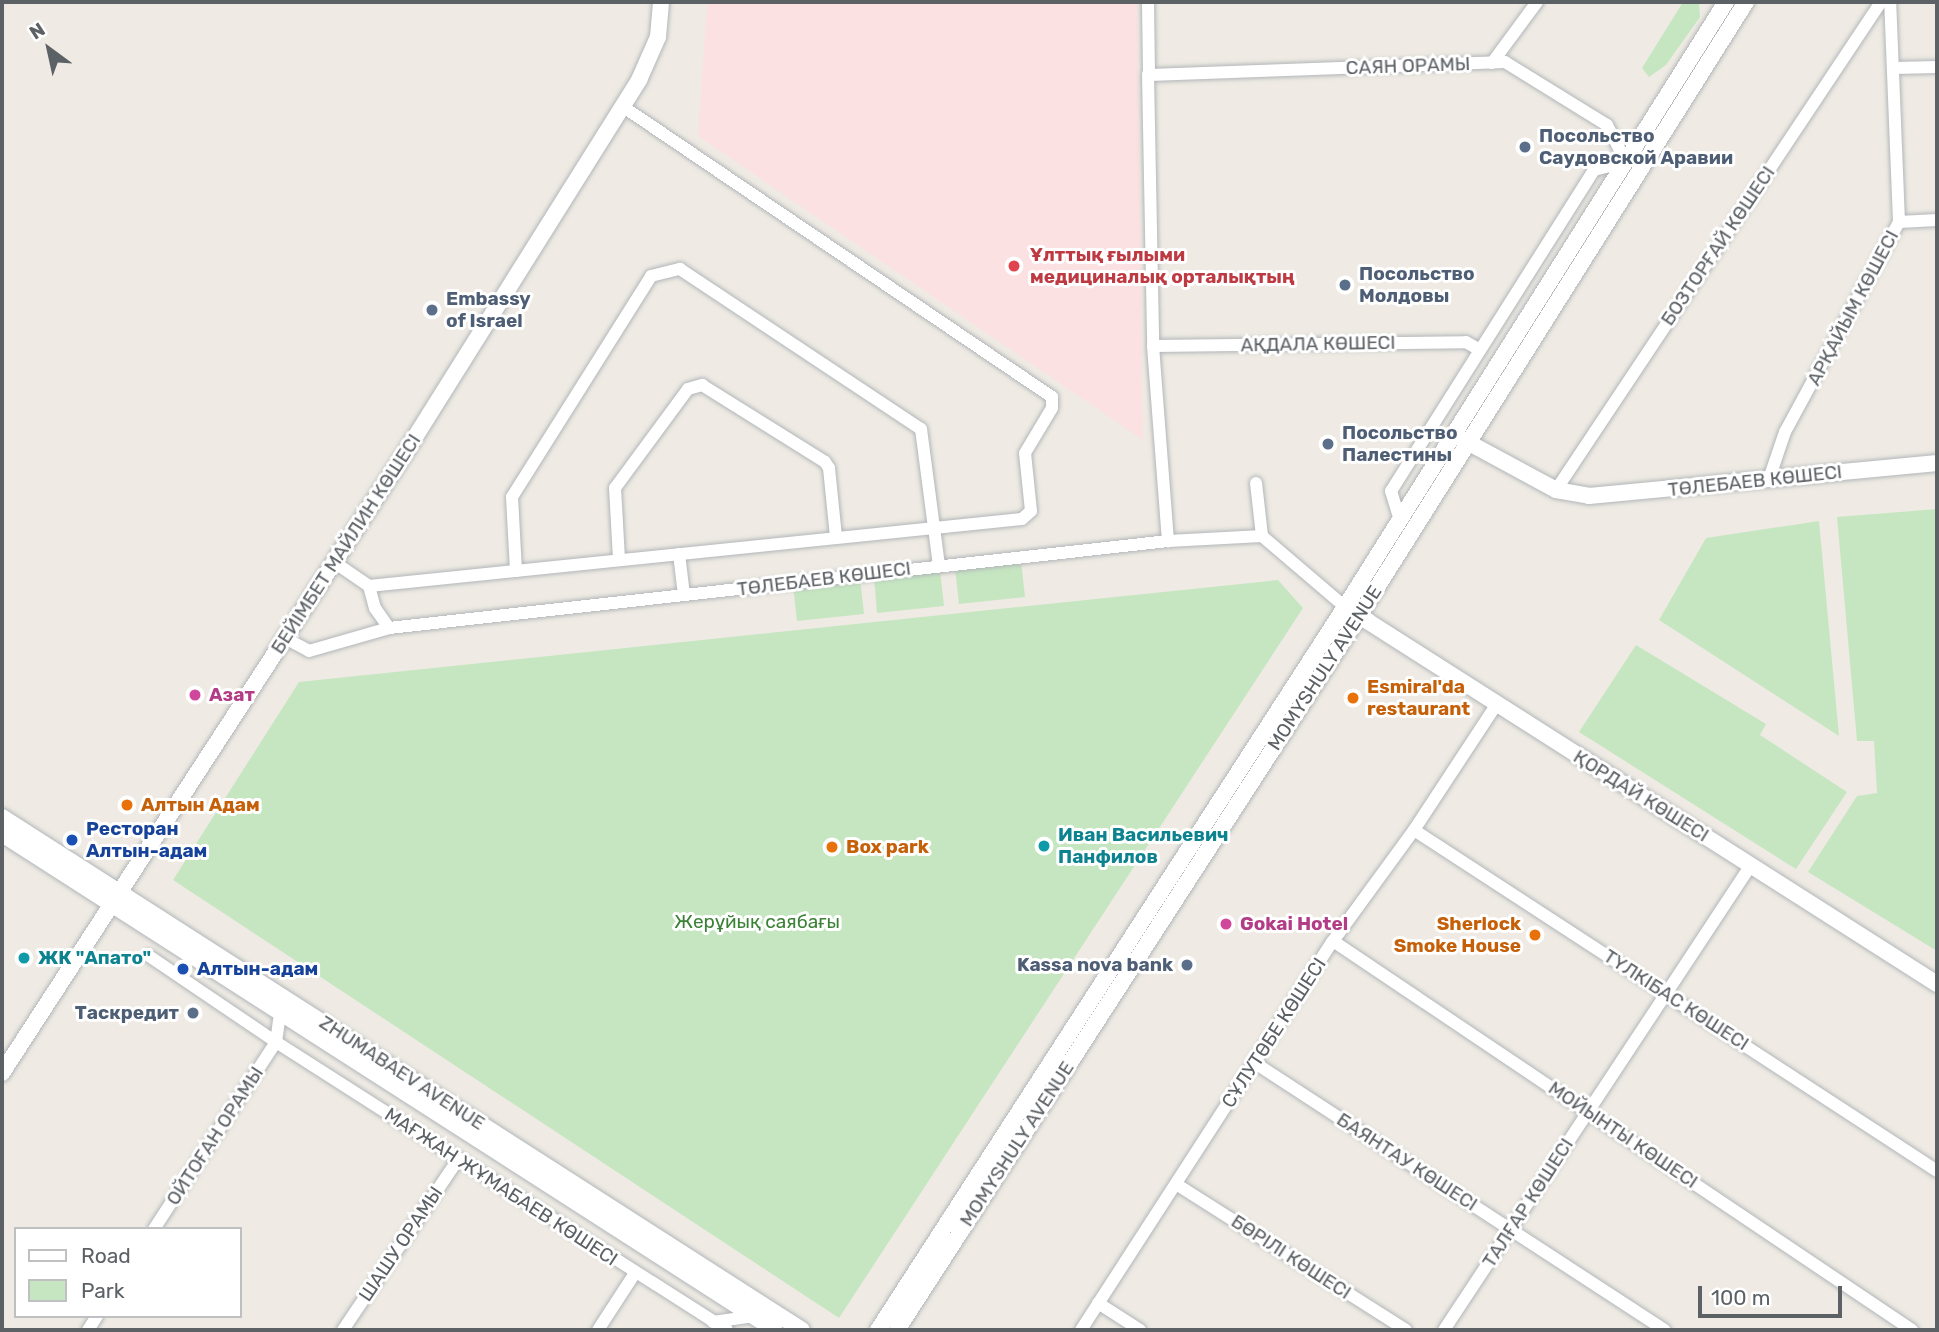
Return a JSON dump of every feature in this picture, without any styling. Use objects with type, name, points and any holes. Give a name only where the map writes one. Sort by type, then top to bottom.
[{"type":"main road","name":"БЕЙІМБЕТ МАЙЛИН КӨШЕСІ","points":[[2,1073],[334,562],[622,106],[651,56],[661,2]]},
{"type":"main road","name":"MOMYSHULY AVENUE","points":[[878,1330],[1345,607],[1451,433],[1726,2]]},
{"type":"main road","name":"MOMYSHULY AVENUE","points":[[897,1330],[1359,616],[1746,2]]},
{"type":"main road","points":[[1451,433],[1556,490]]},
{"type":"main road","name":"ТӨЛЕБАЕВ КӨШЕСІ","points":[[1556,490],[1622,495],[1937,463]]},
{"type":"main road","name":"ҚОРДАЙ КӨШЕСІ","points":[[1345,607],[1937,984]]},
{"type":"main road","name":"ZHUMABAEV AVENUE","points":[[2,817],[281,1014],[775,1330]]},
{"type":"main road","name":"ZHUMABAEV AVENUE","points":[[2,834],[115,897],[802,1330]]},
{"type":"main road","points":[[908,1330],[913,1305]]},
{"type":"street","points":[[1148,2],[1153,346],[1168,541]]},
{"type":"street","points":[[1492,63],[1537,2]]},
{"type":"street","name":"БОЗТОРҒАЙ КӨШЕСІ","points":[[1556,490],[1881,2]]},
{"type":"street","name":"АРҚАЙЫМ КӨШЕСІ","points":[[1769,479],[1785,432],[1899,222],[1890,2]]},
{"type":"street","name":"САЯН ОРАМЫ","points":[[1149,75],[1505,62],[1606,125],[1626,162]]},
{"type":"street","points":[[1894,68],[1937,68]]},
{"type":"street","points":[[334,562],[369,586],[1028,516],[1025,453],[1052,408],[1052,397],[622,106]]},
{"type":"street","points":[[1399,518],[1391,491],[1594,170],[1626,162]]},
{"type":"street","points":[[1899,222],[1937,220]]},
{"type":"street","points":[[516,571],[512,497],[650,276],[680,269],[921,429],[939,566]]},
{"type":"street","name":"АҚДАЛА КӨШЕСІ","points":[[1153,346],[1466,342],[1480,351]]},
{"type":"street","points":[[619,559],[615,488],[688,388],[702,386],[825,461],[830,468],[836,537]]},
{"type":"street","points":[[1256,484],[1262,536],[1345,607]]},
{"type":"street","name":"ТӨЛЕБАЕВ КӨШЕСІ","points":[[285,638],[309,652],[389,628],[1168,541],[1262,536]]},
{"type":"street","points":[[679,554],[684,595]]},
{"type":"street","points":[[369,586],[375,608],[389,628]]},
{"type":"street","name":"СҰЛУТӨБЕ КӨШЕСІ","points":[[1081,1330],[1333,941],[1414,830],[1496,705]]},
{"type":"street","name":"ТҮЛКІБАС КӨШЕСІ","points":[[1414,830],[1937,1171]]},
{"type":"street","name":"ТАЛҒАР КӨШЕСІ","points":[[1444,1330],[1751,865]]},
{"type":"street","name":"МОЙЫНТЫ КӨШЕСІ","points":[[1333,941],[1912,1330]]},
{"type":"street","name":"МАҒЖАН ЖҰМАБАЕВ КӨШЕСІ","points":[[149,956],[276,1042],[727,1330]]},
{"type":"street","points":[[276,1042],[281,1014]]},
{"type":"street","name":"ОЙТОҒАН ОРАМЫ","points":[[155,1227],[276,1042]]},
{"type":"street","name":"БАЯНТАУ КӨШЕСІ","points":[[1255,1063],[1665,1330]]},
{"type":"street","name":"ШАШУ ОРАМЫ","points":[[343,1330],[459,1158]]},
{"type":"street","name":"БӨРІЛІ КӨШЕСІ","points":[[1176,1184],[1406,1330]]},
{"type":"street","points":[[598,1330],[635,1273]]},
{"type":"street","points":[[1098,1303],[1140,1330]]},
{"type":"street","points":[[713,1322],[754,1316]]},
{"type":"shaded area","name":"Ұлттық ғылыми медициналық орталықтың","points":[[707,2],[1137,2],[1143,440],[698,136]]},
{"type":"green space","points":[[1683,2],[1699,2],[1700,17],[1666,65],[1649,77],[1642,68]]},
{"type":"green space","points":[[1937,509],[1937,951],[1808,872],[1857,796],[1877,793],[1874,741],[1857,741],[1837,517]]},
{"type":"green space","points":[[1819,521],[1839,736],[1659,620],[1706,538]]},
{"type":"green space","points":[[1021,561],[1025,597],[959,604],[955,568]]},
{"type":"green space","points":[[940,570],[944,606],[877,613],[874,577]]},
{"type":"green space","points":[[860,578],[864,614],[797,621],[793,586]]},
{"type":"green space","name":"Жерұйық саябағы","points":[[1278,580],[1303,608],[839,1318],[173,880],[299,682]]},
{"type":"green space","points":[[1636,645],[1766,724],[1760,735],[1847,792],[1796,869],[1579,732]]},
{"type":"place","name":"Посольство Саудовской Аравии","points":[[1525,147]]},
{"type":"place","name":"Ұлттық ғылыми медициналық орталықтың","points":[[1014,266]]},
{"type":"place","name":"Посольство Молдовы","points":[[1345,285]]},
{"type":"place","name":"Embassy of Israel","points":[[432,310]]},
{"type":"place","name":"Посольство Палестины","points":[[1328,444]]},
{"type":"place","name":"Азат","points":[[195,695]]},
{"type":"place","name":"Esmiral'da restaurant","points":[[1353,698]]},
{"type":"place","name":"Алтын Адам","points":[[127,805]]},
{"type":"place","name":"Ресторан Алтын-адам","points":[[72,840]]},
{"type":"place","name":"Иван Васильевич Панфилов","points":[[1044,846]]},
{"type":"place","name":"Box park","points":[[832,847]]},
{"type":"place","name":"Gokai Hotel","points":[[1226,924]]},
{"type":"place","name":"Sherlock Smoke House","points":[[1535,935]]},
{"type":"place","name":"ЖК \"Апато\"","points":[[24,958]]},
{"type":"place","name":"Kassa nova bank","points":[[1187,965]]},
{"type":"place","name":"Алтын-адам","points":[[183,969]]},
{"type":"place","name":"Таскредит","points":[[193,1013]]}]
